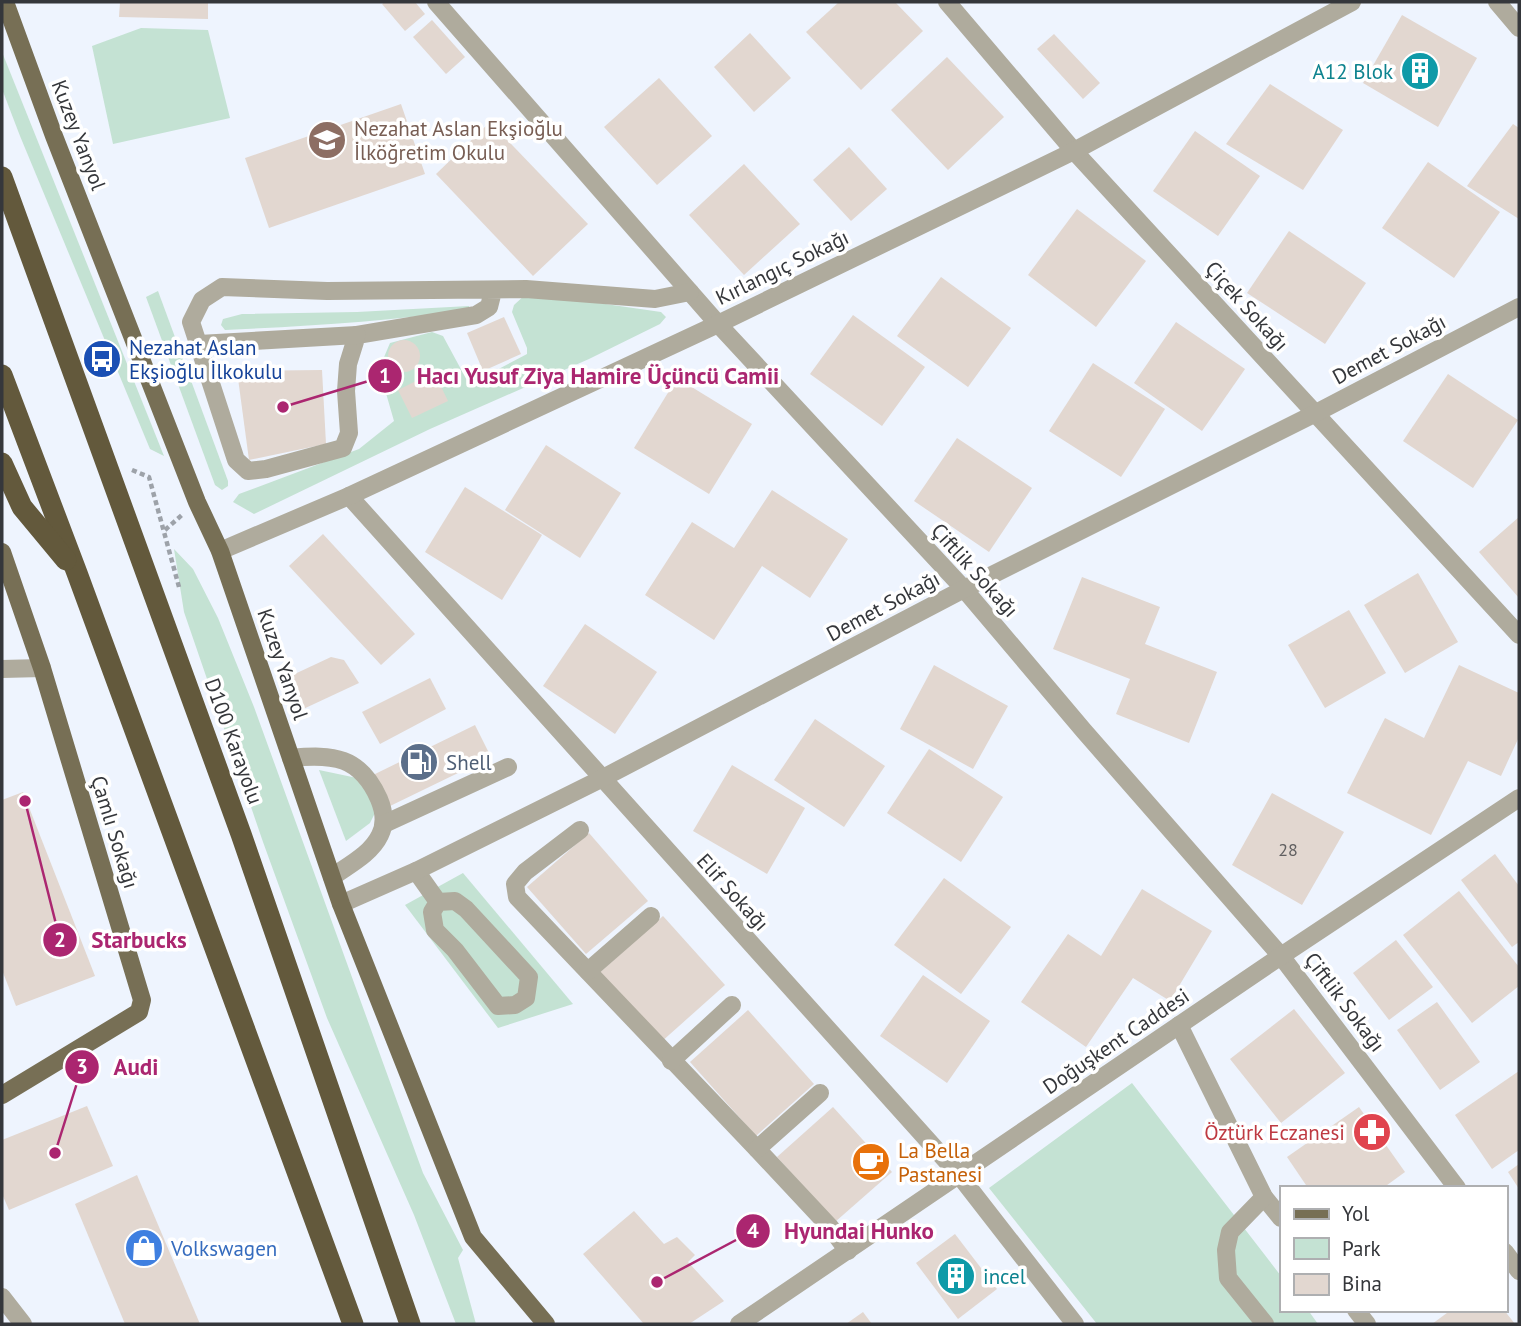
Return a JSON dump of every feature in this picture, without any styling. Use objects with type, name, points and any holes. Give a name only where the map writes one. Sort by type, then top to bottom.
[{"type":"highway","name":"D100 Karayolu","points":[[2,177],[241,834],[410,1324]]},
{"type":"highway","points":[[2,376],[77,573],[351,1321]]},
{"type":"highway","points":[[2,463],[22,507],[77,573]]},
{"type":"main road","name":"Kuzey Yanyol","points":[[5,2],[197,502],[220,551],[341,904],[473,1237],[546,1324]]},
{"type":"main road","name":"Çamlı Sokağı","points":[[2,552],[42,668],[142,1000],[139,1012],[2,1095]]},
{"type":"street","name":"Çiftlik Sokağı","points":[[436,2],[718,324],[964,589],[1281,956],[1455,1186]]},
{"type":"street","name":"Çiçek Sokağı","points":[[947,2],[1074,151],[1519,635]]},
{"type":"street","name":"Kırlangıç Sokağı","points":[[220,551],[349,496],[718,324],[1074,151],[1352,2]]},
{"type":"street","points":[[1497,2],[1519,28]]},
{"type":"street","points":[[357,335],[348,364],[346,391],[349,433],[342,448],[266,469],[248,471],[236,460],[191,322],[202,300],[222,287],[327,291],[526,289],[655,299],[690,292]]},
{"type":"street","points":[[198,344],[357,335],[476,315],[489,307],[494,291]]},
{"type":"street","name":"Demet Sokağı","points":[[341,904],[416,871],[601,779],[964,589],[1314,414],[1519,307]]},
{"type":"street","name":"Elif Sokağı","points":[[349,496],[959,1175],[1075,1324]]},
{"type":"street","points":[[2,669],[42,668]]},
{"type":"street","points":[[291,758],[322,755],[349,761],[371,781],[383,810],[384,824],[380,837],[366,853],[332,877]]},
{"type":"street","points":[[384,824],[508,766]]},
{"type":"street","name":"Doğuşkent Caddesi","points":[[739,1324],[1519,797]]},
{"type":"street","points":[[580,830],[525,872],[515,884],[517,897],[830,1227],[848,1251]]},
{"type":"street","points":[[416,871],[438,902]]},
{"type":"street","points":[[455,901],[466,909],[529,977],[526,998],[515,1005],[498,1006],[455,950],[435,930],[432,912],[438,902],[455,901]]},
{"type":"street","points":[[588,971],[651,916]]},
{"type":"street","points":[[671,1061],[732,1005]]},
{"type":"street","points":[[1179,1025],[1264,1197],[1280,1217]]},
{"type":"street","points":[[757,1149],[820,1093]]},
{"type":"street","points":[[1264,1197],[1230,1231],[1226,1250],[1228,1278],[1265,1324]]},
{"type":"street","points":[[1507,1255],[1519,1271]]},
{"type":"street","points":[[2,1297],[23,1324]]},
{"type":"path","points":[[105,458],[149,477],[179,587]]},
{"type":"green space","points":[[141,28],[208,30],[230,118],[113,144],[92,46]]},
{"type":"green space","points":[[2,52],[164,456],[150,449],[20,136],[2,89]]},
{"type":"green space","points":[[158,291],[228,481],[228,486],[222,490],[215,485],[146,297]]},
{"type":"green space","points":[[526,294],[661,312],[666,317],[660,324],[589,359],[430,429],[254,514],[233,502],[239,494],[359,449],[394,421],[379,369],[390,343],[432,332],[443,336],[463,373],[470,378],[491,373],[527,354],[512,312],[514,305]]},
{"type":"green space","points":[[469,306],[469,309],[347,323],[225,330],[221,325],[223,319],[242,314]]},
{"type":"green space","points":[[174,549],[193,569],[218,618],[254,707],[423,1173],[463,1250],[458,1258],[476,1324],[456,1324],[414,1215],[327,1018],[184,612]]},
{"type":"green space","points":[[319,770],[357,778],[370,790],[375,813],[370,823],[346,841]]},
{"type":"green space","points":[[463,873],[573,1004],[498,1028],[405,905]]},
{"type":"green space","points":[[1132,1083],[1280,1275],[1280,1312],[1309,1312],[1318,1324],[1097,1324],[989,1188]]},
{"type":"building","points":[[120,2],[208,2],[208,19],[119,17]]},
{"type":"building","points":[[415,2],[425,14],[405,31],[382,4]]},
{"type":"building","points":[[839,2],[895,2],[923,31],[861,90],[806,32]]},
{"type":"building","name":"A12 Blok","points":[[1402,15],[1477,58],[1438,127],[1363,83]]},
{"type":"building","points":[[432,20],[465,57],[446,74],[413,37]]},
{"type":"building","points":[[750,33],[791,78],[754,112],[714,67]]},
{"type":"building","points":[[1054,34],[1100,83],[1083,99],[1037,49]]},
{"type":"building","points":[[947,57],[1004,117],[948,170],[891,110]]},
{"type":"building","points":[[659,78],[712,136],[657,185],[604,127]]},
{"type":"building","points":[[1270,84],[1343,130],[1303,190],[1226,144]]},
{"type":"building","points":[[401,104],[425,174],[269,228],[245,158]]},
{"type":"building","points":[[490,122],[588,224],[533,276],[436,174]]},
{"type":"building","points":[[1513,124],[1519,128],[1519,219],[1467,186]]},
{"type":"building","points":[[1195,131],[1260,176],[1218,236],[1153,191]]},
{"type":"building","points":[[849,147],[887,189],[851,221],[813,180]]},
{"type":"building","points":[[1428,162],[1500,212],[1454,278],[1382,228]]},
{"type":"building","points":[[744,164],[800,224],[744,275],[689,215]]},
{"type":"building","points":[[1077,209],[1146,261],[1096,327],[1028,275]]},
{"type":"building","points":[[1289,231],[1366,283],[1325,344],[1247,293]]},
{"type":"building","points":[[941,277],[1011,328],[968,387],[897,336]]},
{"type":"building","points":[[853,315],[925,367],[882,426],[810,374]]},
{"type":"building","points":[[504,317],[521,354],[483,371],[467,333]]},
{"type":"building","points":[[1176,322],[1245,369],[1202,431],[1134,383]]},
{"type":"building","points":[[404,340],[415,345],[420,356],[415,367],[404,372],[393,367],[388,356],[393,345]]},
{"type":"building","points":[[1093,363],[1165,409],[1121,477],[1049,431]]},
{"type":"building","points":[[322,370],[326,444],[249,460],[237,371]]},
{"type":"building","points":[[434,372],[448,401],[412,418],[398,390]]},
{"type":"building","points":[[1448,374],[1518,420],[1473,488],[1403,441]]},
{"type":"building","points":[[677,378],[752,424],[709,494],[634,448]]},
{"type":"building","points":[[957,438],[1032,488],[989,552],[914,501]]},
{"type":"building","points":[[546,445],[621,493],[580,558],[505,510]]},
{"type":"building","points":[[465,487],[542,535],[502,600],[425,552]]},
{"type":"building","points":[[772,490],[848,539],[810,598],[762,566],[714,640],[645,595],[692,522],[734,548]]},
{"type":"building","points":[[1519,517],[1519,598],[1479,552]]},
{"type":"building","points":[[323,534],[415,634],[381,665],[289,566]]},
{"type":"building","points":[[1418,573],[1458,642],[1405,673],[1364,605]]},
{"type":"building","points":[[1082,577],[1160,607],[1145,644],[1217,672],[1189,743],[1116,714],[1130,679],[1053,649]]},
{"type":"building","points":[[1349,610],[1386,673],[1325,708],[1288,645]]},
{"type":"building","points":[[585,624],[657,672],[615,734],[543,686]]},
{"type":"building","points":[[331,657],[344,660],[359,683],[299,711],[284,679]]},
{"type":"building","points":[[934,665],[1008,706],[973,769],[900,729]]},
{"type":"building","points":[[1459,665],[1519,693],[1519,737],[1501,776],[1468,761],[1431,835],[1347,793],[1385,718],[1424,738]]},
{"type":"building","points":[[430,678],[446,709],[380,744],[362,712]]},
{"type":"building","points":[[815,719],[885,766],[844,827],[774,780]]},
{"type":"building","points":[[475,725],[491,757],[388,807],[373,775]]},
{"type":"building","points":[[929,749],[1003,797],[961,862],[887,813]]},
{"type":"building","points":[[732,765],[805,808],[767,874],[693,831]]},
{"type":"building","points":[[23,792],[95,976],[16,1006],[2,970],[2,800]]},
{"type":"building","points":[[1272,793],[1344,832],[1302,905],[1232,865]]},
{"type":"building","points":[[589,833],[648,901],[586,954],[527,887]]},
{"type":"building","points":[[1495,854],[1519,886],[1519,942],[1512,947],[1461,880]]},
{"type":"building","points":[[944,878],[1011,927],[961,994],[894,945]]},
{"type":"building","points":[[1142,889],[1212,931],[1170,1001],[1133,978],[1086,1047],[1021,1002],[1068,934],[1101,956]]},
{"type":"building","points":[[1459,891],[1519,967],[1519,986],[1472,1023],[1403,935]]},
{"type":"building","points":[[663,916],[725,985],[660,1043],[598,974]]},
{"type":"building","points":[[1396,940],[1433,987],[1389,1020],[1353,973]]},
{"type":"building","points":[[923,975],[990,1021],[947,1083],[880,1036]]},
{"type":"building","points":[[1437,1002],[1480,1062],[1440,1090],[1397,1030]]},
{"type":"building","points":[[1294,1009],[1345,1073],[1281,1123],[1230,1059]]},
{"type":"building","points":[[748,1010],[814,1084],[756,1136],[690,1062]]},
{"type":"building","points":[[1519,1071],[1519,1150],[1492,1169],[1455,1115]]},
{"type":"building","points":[[87,1106],[113,1166],[9,1210],[2,1194],[2,1140]]},
{"type":"building","points":[[833,1107],[892,1172],[835,1222],[777,1157]]},
{"type":"building","points":[[1359,1107],[1405,1172],[1386,1186],[1307,1186],[1287,1157]]},
{"type":"building","points":[[1519,1164],[1519,1189],[1508,1172]]},
{"type":"building","points":[[137,1175],[200,1324],[125,1324],[75,1204]]},
{"type":"building","points":[[634,1211],[664,1244],[677,1237],[695,1255],[688,1262],[724,1301],[689,1324],[644,1324],[583,1254]]},
{"type":"building","name":"incel","points":[[955,1234],[997,1289],[958,1319],[916,1263]]},
{"type":"building","points":[[863,1312],[872,1324],[846,1324]]},
{"type":"building","points":[[1448,1312],[1506,1312],[1515,1324],[1432,1324]]},
{"type":"place","name":"A12 Blok","points":[[1420,71]]},
{"type":"place","name":"Nezahat Aslan Ekşioğlu İlköğretim Okulu","points":[[327,140]]},
{"type":"place","name":"Nezahat Aslan Ekşioğlu İlkokulu","points":[[102,359]]},
{"type":"place","name":"Hacı Yusuf Ziya Hamire Üçüncü Camii","points":[[283,407]]},
{"type":"place","name":"Shell","points":[[419,762]]},
{"type":"place","name":"Starbucks","points":[[25,801]]},
{"type":"place","name":"Öztürk Eczanesi","points":[[1372,1132]]},
{"type":"place","name":"Audi","points":[[55,1153]]},
{"type":"place","name":"La Bella Pastanesi","points":[[871,1162]]},
{"type":"place","name":"Volkswagen","points":[[144,1248]]},
{"type":"place","name":"incel","points":[[956,1276]]},
{"type":"place","name":"Hyundai Hunko","points":[[657,1282]]}]
